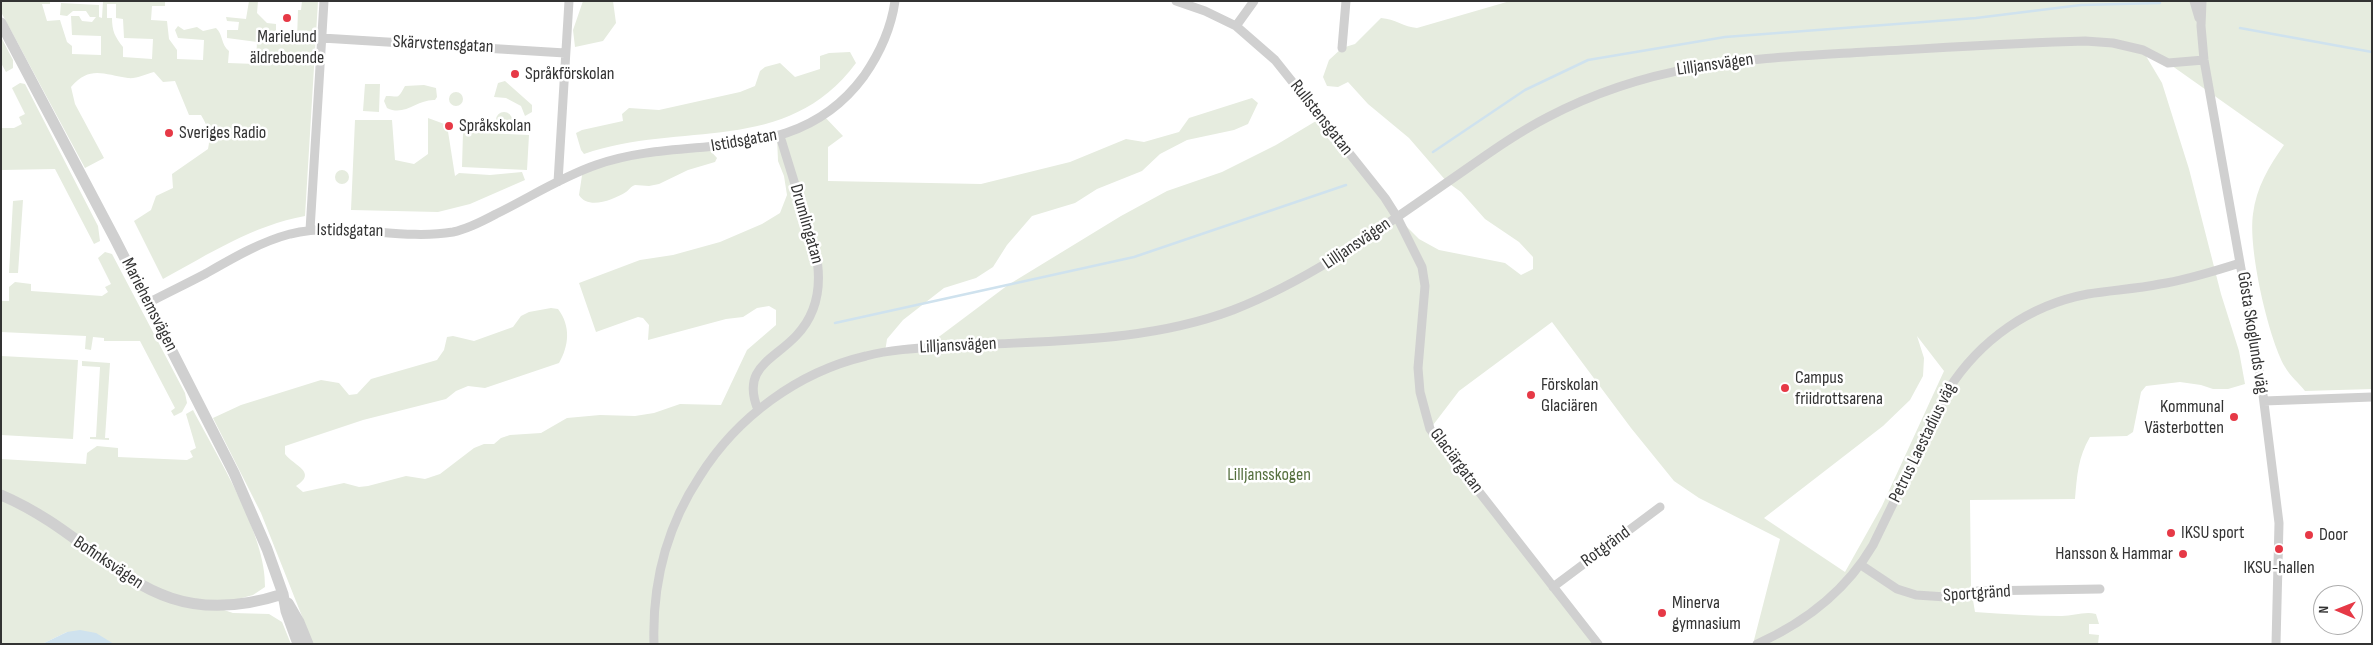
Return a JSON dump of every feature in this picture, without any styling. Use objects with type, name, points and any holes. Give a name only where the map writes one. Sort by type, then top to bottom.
[{"type":"street","points":[[310,230],[324,1]]},
{"type":"street","points":[[558,182],[569,1]]},
{"type":"street","name":"Istidsgatan","points":[[148,303],[261,244],[310,230],[349,229],[424,234],[455,231],[482,221],[558,182],[612,159],[755,142],[780,136],[806,125],[823,115],[841,102],[855,88],[877,56],[884,41],[895,1]]},
{"type":"street","name":"Rullstensgatan","points":[[1176,1],[1205,11],[1236,26],[1275,60],[1384,198],[1397,218]]},
{"type":"street","points":[[1236,26],[1254,1]]},
{"type":"street","points":[[1342,48],[1346,1]]},
{"type":"street","name":"Gösta Skoglunds väg","points":[[2194,1],[2201,26]]},
{"type":"street","name":"Gösta Skoglunds väg","points":[[2202,1],[2201,26],[2204,60],[2264,401],[2279,524],[2276,644]]},
{"type":"street","name":"Mariehemsvägen","points":[[1,23],[148,303],[242,490],[267,549],[298,644]]},
{"type":"street","name":"Skärvstensgatan","points":[[322,38],[565,53]]},
{"type":"street","name":"Lilljansvägen","points":[[654,644],[658,581],[667,545],[689,492],[711,459],[735,431],[758,410],[784,391],[813,375],[869,355],[910,349],[1128,336],[1205,319],[1258,299],[1298,281],[1397,218],[1495,149],[1544,119],[1615,87],[1669,72],[1738,60],[2085,41],[2114,43],[2143,50],[2168,63],[2204,60]]},
{"type":"street","name":"Drumlingatan","points":[[758,410],[752,392],[753,382],[758,369],[768,358],[797,335],[816,303],[820,285],[820,268],[815,249],[780,136]]},
{"type":"street","name":"Glaciärgatan","points":[[1397,218],[1422,267],[1425,286],[1418,368],[1420,392],[1430,429],[1598,644]]},
{"type":"street","name":"Petrus Laestadius väg","points":[[1757,644],[1797,623],[1819,608],[1835,594],[1861,565],[1873,545],[1957,374],[1993,337],[2025,316],[2071,298],[2162,284],[2240,263]]},
{"type":"street","points":[[2264,401],[2372,397]]},
{"type":"street","name":"Bofinksvägen","points":[[1,495],[55,526],[133,582],[162,595],[211,606],[245,604],[283,594]]},
{"type":"street","name":"Rotgränd","points":[[1553,587],[1660,507]]},
{"type":"street","name":"Sportgränd","points":[[1861,565],[1896,589],[1946,598],[1978,591],[2100,589]]},
{"type":"street","name":"Mariehemsvägen","points":[[283,594],[299,622],[308,644]]},
{"type":"green space","points":[[1,1],[50,1],[50,4],[42,4],[47,21],[60,20],[67,42],[72,46],[72,54],[101,55],[101,36],[72,35],[71,16],[79,16],[82,21],[92,22],[96,17],[90,17],[86,11],[73,11],[67,16],[60,15],[61,3],[99,5],[99,17],[102,18],[103,1],[165,1],[165,6],[152,6],[151,20],[167,21],[169,39],[177,50],[177,59],[203,60],[204,40],[178,38],[175,30],[178,26],[184,30],[197,27],[203,31],[216,28],[226,49],[229,51],[228,63],[256,64],[257,42],[227,38],[227,30],[238,30],[239,22],[227,21],[226,17],[246,19],[249,1],[258,1],[257,13],[267,23],[276,24],[276,34],[289,35],[289,38],[297,39],[298,10],[301,10],[302,1],[318,1],[305,216],[286,220],[250,233],[163,279],[134,221],[151,210],[156,196],[173,188],[172,174],[208,149],[208,132],[201,115],[189,115],[175,81],[163,82],[154,72],[131,78],[98,73],[85,76],[71,87],[75,104],[104,158],[85,168],[1,12]],"holes":[[[107,4],[116,4],[116,18],[123,19],[124,38],[153,39],[152,59],[123,57],[123,47],[114,34],[112,18],[107,18]]]},
{"type":"green space","points":[[583,1],[613,1],[616,23],[603,41],[575,47],[573,30]]},
{"type":"green space","name":"Lilljansskogen","points":[[1510,1],[2372,1],[2372,389],[2305,391],[2287,370],[2272,335],[2256,269],[2252,229],[2253,214],[2260,186],[2268,169],[2284,145],[2168,63],[2143,51],[2162,83],[2189,169],[2221,294],[2239,351],[2245,384],[2228,389],[2213,389],[2180,382],[2146,386],[2141,392],[2133,432],[2127,436],[2090,437],[2086,444],[2077,475],[2075,499],[1970,500],[1971,588],[1975,612],[2051,616],[2096,614],[2099,624],[2089,624],[2089,634],[2099,635],[2098,644],[1753,644],[1780,539],[1699,498],[1674,481],[1631,428],[1552,322],[1459,391],[1430,429],[1598,644],[313,644],[261,513],[213,418],[241,405],[321,380],[339,383],[349,395],[357,394],[371,379],[437,360],[444,350],[447,337],[453,336],[474,341],[513,327],[521,316],[529,312],[551,308],[558,309],[567,329],[567,343],[559,363],[485,388],[468,386],[456,391],[446,399],[363,420],[285,446],[285,454],[305,473],[305,477],[296,486],[303,492],[344,483],[359,487],[368,486],[406,476],[425,479],[440,474],[474,448],[484,444],[494,444],[501,438],[510,435],[541,433],[567,418],[600,415],[635,416],[654,413],[680,404],[721,405],[747,350],[776,325],[776,310],[769,306],[757,308],[743,317],[726,319],[648,340],[649,325],[643,318],[638,317],[596,332],[579,283],[640,260],[673,255],[720,242],[762,224],[780,213],[787,195],[784,176],[778,161],[777,137],[823,115],[843,136],[828,147],[828,181],[981,184],[1070,162],[1126,139],[1144,142],[1179,132],[1189,118],[1252,98],[1258,103],[1248,124],[1234,130],[1187,140],[1160,154],[1142,171],[1097,189],[1075,203],[1032,216],[1007,245],[993,267],[976,278],[944,288],[903,320],[887,339],[885,352],[924,348],[1008,285],[1121,216],[1167,191],[1222,172],[1276,145],[1321,118],[1397,217],[1419,239],[1439,250],[1505,263],[1521,275],[1533,269],[1533,257],[1519,242],[1485,219],[1461,192],[1447,182],[1409,138],[1368,104],[1348,82],[1338,87],[1327,86],[1323,77],[1329,60],[1342,48],[1355,44],[1381,18],[1417,28]],"holes":[[[1917,336],[1944,371],[1882,506],[1845,572],[1764,518],[1883,426],[1910,400],[1923,376],[1924,358]]]},
{"type":"green space","points":[[1,37],[13,60],[13,68],[6,72],[1,63]]},
{"type":"green space","points":[[850,52],[856,63],[828,93],[798,112],[765,124],[730,131],[621,144],[584,154],[581,150],[576,133],[623,121],[622,114],[629,108],[659,110],[740,92],[755,86],[760,71],[765,67],[780,63],[795,77],[820,69],[820,56],[829,53]]},
{"type":"green space","points":[[505,81],[532,105],[532,112],[525,116],[521,106],[506,98],[494,97],[498,83]]},
{"type":"green space","points":[[20,83],[25,84],[98,226],[100,241],[94,244],[55,169],[1,170],[1,128],[14,128],[22,124],[19,117],[25,114],[12,88]]},
{"type":"green space","points":[[365,84],[380,84],[379,112],[363,111]]},
{"type":"green space","points":[[424,85],[436,88],[437,97],[435,100],[422,102],[400,110],[387,108],[384,101],[386,96],[398,96],[405,86]]},
{"type":"green space","points":[[453,92],[459,92],[463,99],[459,106],[453,106],[449,102],[449,96]]},
{"type":"green space","points":[[504,112],[510,114],[512,120],[510,126],[504,128],[498,126],[496,120],[498,114]]},
{"type":"green space","points":[[428,118],[447,125],[455,176],[459,173],[490,175],[522,172],[525,180],[470,204],[438,212],[351,210],[355,120],[392,120],[395,160],[414,164],[428,154]]},
{"type":"green space","points":[[463,132],[529,135],[527,170],[462,167]]},
{"type":"green space","points":[[707,147],[717,158],[715,162],[688,170],[659,184],[649,186],[635,185],[621,195],[594,203],[583,200],[579,195],[583,169],[596,164]]},
{"type":"green space","points":[[339,170],[345,170],[349,177],[345,184],[339,184],[335,180],[335,174]]},
{"type":"green space","points":[[23,200],[18,273],[9,273],[13,201]]},
{"type":"green space","points":[[105,252],[112,254],[185,393],[187,403],[182,412],[174,416],[171,411],[175,408],[140,341],[104,341],[104,338],[93,337],[91,350],[85,349],[86,336],[1,332],[1,301],[9,301],[9,287],[15,282],[31,284],[31,291],[102,296],[108,292],[105,287],[111,284],[98,258]]},
{"type":"green space","points":[[1,356],[78,360],[73,439],[1,435]]},
{"type":"green space","points":[[82,361],[110,363],[105,438],[109,438],[109,440],[90,439],[90,437],[96,437],[100,367],[82,366]]},
{"type":"green space","points":[[193,410],[227,473],[249,521],[258,544],[265,587],[253,595],[212,606],[233,613],[269,614],[282,622],[291,644],[114,644],[67,632],[42,644],[1,644],[1,459],[86,464],[87,453],[97,446],[118,448],[118,457],[187,460],[193,457],[190,451],[196,448],[186,414]]},
{"type":"water","points":[[80,630],[96,633],[114,644],[42,644],[67,632]]},
{"type":"waterway","points":[[1433,152],[1525,90],[1588,60],[1725,37],[1976,18],[2081,5],[2160,3]]},
{"type":"waterway","points":[[2240,28],[2372,52]]},
{"type":"waterway","points":[[835,323],[1134,257],[1346,185]]},
{"type":"place","name":"Marielund äldreboende","points":[[287,18]]},
{"type":"place","name":"Språkförskolan","points":[[515,74]]},
{"type":"place","name":"Språkskolan","points":[[449,126]]},
{"type":"place","name":"Sveriges Radio","points":[[169,133]]},
{"type":"place","name":"Campus friidrottsarena","points":[[1785,388]]},
{"type":"place","name":"Förskolan Glaciären","points":[[1531,395]]},
{"type":"place","name":"Kommunal Västerbotten","points":[[2234,417]]},
{"type":"place","name":"IKSU sport","points":[[2171,533]]},
{"type":"place","name":"Door","points":[[2309,535]]},
{"type":"place","name":"IKSU-hallen","points":[[2279,549]]},
{"type":"place","name":"Hansson & Hammar","points":[[2183,554]]},
{"type":"place","name":"Minerva gymnasium","points":[[1662,613]]}]
